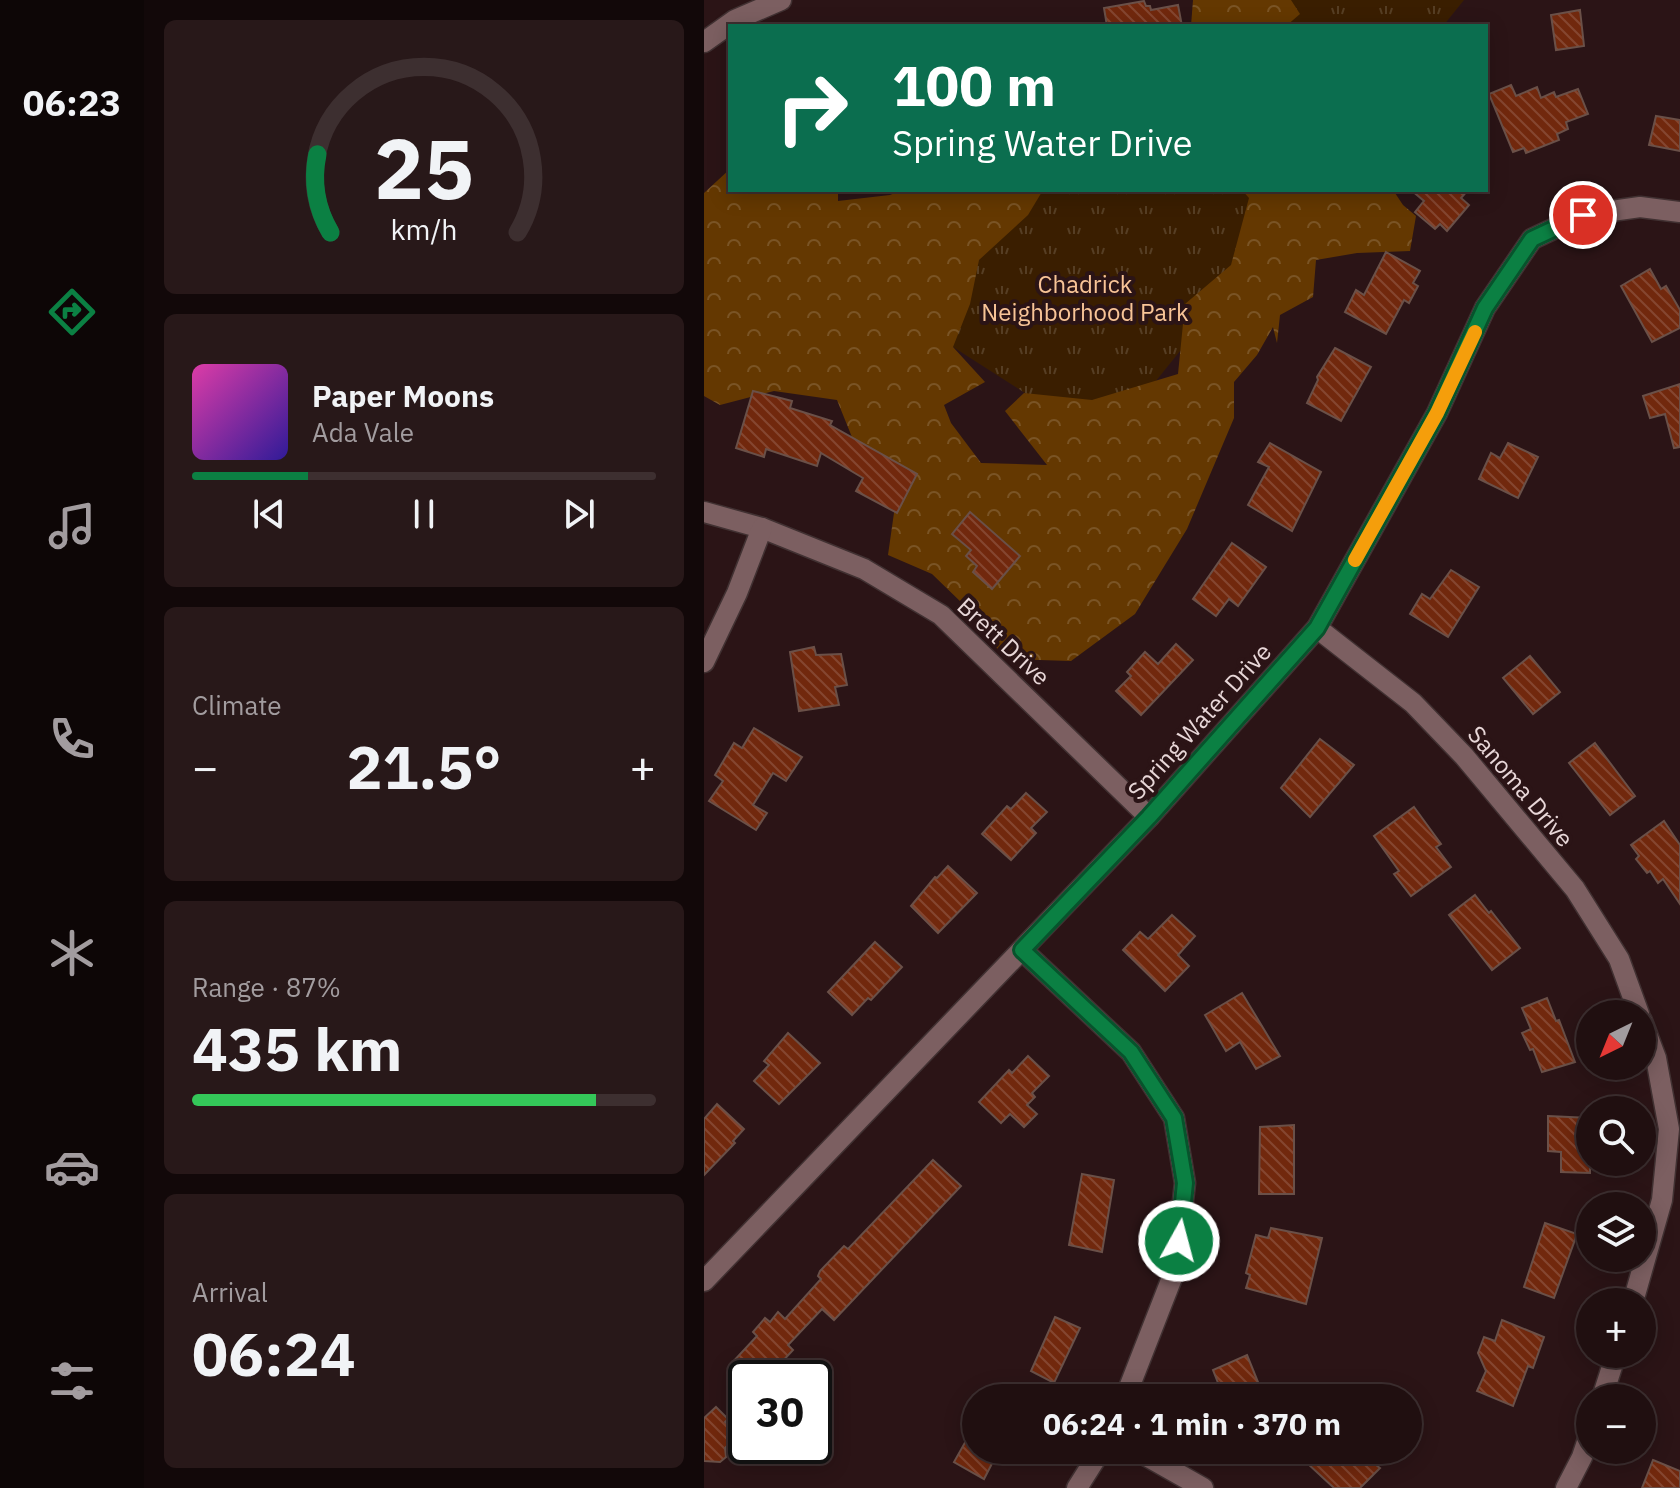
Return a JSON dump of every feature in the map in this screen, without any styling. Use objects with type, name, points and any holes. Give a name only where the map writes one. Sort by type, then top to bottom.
[{"type":"street","points":[[729,24],[781,0]]},
{"type":"street","points":[[704,42],[728,25]]},
{"type":"street","name":"Spring Water Drive","points":[[704,1281],[1149,817],[1317,628],[1437,413],[1485,308],[1532,239],[1583,215],[1640,207],[1680,212]]},
{"type":"street","name":"Brett Drive","points":[[704,512],[762,528],[864,569],[941,615],[1149,817]]},
{"type":"street","points":[[704,662],[737,593],[762,528]]},
{"type":"street","name":"Sanoma Drive","points":[[1317,628],[1413,703],[1464,756],[1575,889],[1619,959],[1634,1000]]},
{"type":"street","points":[[1022,950],[1131,1052],[1174,1118],[1185,1183],[1175,1270],[1130,1384]]},
{"type":"street","points":[[1637,1288],[1662,1200],[1669,1129],[1656,1058]]},
{"type":"street","points":[[1077,1488],[1092,1464]]},
{"type":"street","points":[[1161,1464],[1203,1488]]},
{"type":"street","points":[[1566,1488],[1578,1464]]},
{"type":"green space","points":[[1193,0],[1291,0],[1300,14],[1288,24],[1191,24]]},
{"type":"green space","points":[[1210,0],[1464,0],[1445,24],[1212,24]]},
{"type":"green space","points":[[728,171],[728,192],[838,192],[838,201],[897,192],[1042,192],[1028,215],[979,260],[970,304],[953,347],[985,382],[944,405],[951,423],[981,463],[1047,465],[1005,411],[1024,393],[1092,400],[1178,374],[1185,304],[1231,265],[1249,198],[1244,192],[1394,192],[1416,216],[1410,251],[1357,253],[1316,260],[1313,297],[1280,315],[1277,343],[1273,327],[1257,355],[1234,382],[1234,418],[1187,529],[1135,614],[1071,661],[1005,659],[963,604],[932,574],[888,555],[898,485],[860,457],[837,400],[774,391],[720,405],[704,396],[704,193]]},
{"type":"green space","name":"Chadrick Neighborhood Park","points":[[1032,192],[1308,192],[1105,444],[925,329]]},
{"type":"building","points":[[1144,1],[1151,10],[1178,5],[1182,24],[1107,24],[1104,8]]},
{"type":"building","points":[[1580,10],[1584,46],[1556,50],[1551,15]]},
{"type":"building","points":[[1511,85],[1516,96],[1537,87],[1541,98],[1554,92],[1556,97],[1578,89],[1588,114],[1566,122],[1568,129],[1557,134],[1559,140],[1526,153],[1524,148],[1513,152],[1489,94]]},
{"type":"building","points":[[1656,116],[1680,120],[1680,151],[1649,145]]},
{"type":"building","points":[[1413,192],[1466,192],[1461,198],[1469,205],[1447,231],[1440,224],[1435,229],[1415,212],[1424,201]]},
{"type":"building","points":[[1386,252],[1420,271],[1413,283],[1418,286],[1409,303],[1404,300],[1386,334],[1345,312],[1356,290],[1364,295]]},
{"type":"building","points":[[1650,269],[1661,289],[1666,286],[1680,310],[1680,328],[1652,342],[1621,286]]},
{"type":"building","points":[[1335,348],[1371,367],[1341,421],[1307,403],[1317,377]]},
{"type":"building","points":[[1680,384],[1680,447],[1674,448],[1665,414],[1650,418],[1643,396]]},
{"type":"building","points":[[753,391],[792,401],[790,408],[832,421],[830,425],[917,474],[897,513],[856,491],[863,478],[821,453],[817,466],[766,449],[764,457],[736,448]]},
{"type":"building","points":[[1270,443],[1321,472],[1292,531],[1248,505],[1269,467],[1258,462]]},
{"type":"building","points":[[1508,443],[1538,457],[1518,498],[1479,479],[1491,453],[1500,458]]},
{"type":"building","points":[[970,512],[1020,556],[992,589],[973,572],[977,566],[966,556],[971,550],[952,534]]},
{"type":"building","points":[[1232,543],[1266,567],[1238,606],[1229,599],[1216,616],[1193,599]]},
{"type":"building","points":[[1451,570],[1479,587],[1448,637],[1410,614],[1422,594],[1430,599]]},
{"type":"building","points":[[1176,644],[1193,660],[1141,715],[1116,691],[1131,676],[1127,672],[1145,652],[1158,664]]},
{"type":"building","points":[[814,647],[816,655],[841,654],[847,685],[835,687],[839,705],[799,711],[790,652]]},
{"type":"building","points":[[1530,656],[1560,692],[1533,714],[1503,678]]},
{"type":"building","points":[[754,728],[802,757],[786,781],[773,773],[753,805],[767,813],[756,830],[709,801],[723,781],[715,775],[734,743],[742,748]]},
{"type":"building","points":[[1320,739],[1354,765],[1310,817],[1281,788]]},
{"type":"building","points":[[1595,743],[1635,796],[1610,815],[1569,763]]},
{"type":"building","points":[[1026,793],[1047,812],[1031,828],[1036,833],[1011,860],[982,834],[1007,806],[1011,809]]},
{"type":"building","points":[[1414,807],[1441,844],[1436,847],[1451,867],[1411,896],[1394,874],[1399,871],[1374,836]]},
{"type":"building","points":[[1664,821],[1680,845],[1680,904],[1663,879],[1658,883],[1650,871],[1647,873],[1636,859],[1639,856],[1631,845]]},
{"type":"building","points":[[948,866],[977,893],[938,933],[911,906]]},
{"type":"building","points":[[1475,895],[1520,948],[1492,970],[1449,915]]},
{"type":"building","points":[[1172,915],[1195,936],[1178,955],[1189,966],[1165,991],[1123,950],[1140,932],[1148,939]]},
{"type":"building","points":[[875,942],[902,967],[852,1015],[828,992]]},
{"type":"building","points":[[1242,993],[1280,1056],[1256,1069],[1240,1042],[1226,1051],[1205,1015]]},
{"type":"building","points":[[1547,998],[1575,1062],[1542,1072],[1533,1049],[1530,1050],[1522,1033],[1531,1029],[1522,1008]]},
{"type":"building","points":[[788,1033],[820,1063],[779,1104],[754,1081],[769,1065],[764,1061]]},
{"type":"building","points":[[1028,1056],[1049,1076],[1032,1093],[1035,1097],[1027,1105],[1037,1114],[1024,1127],[1010,1114],[1001,1123],[979,1102],[1009,1070],[1012,1073]]},
{"type":"building","points":[[717,1104],[744,1129],[704,1175],[704,1119]]},
{"type":"building","points":[[1548,1116],[1576,1117],[1576,1173],[1561,1172],[1561,1152],[1548,1151]]},
{"type":"building","points":[[1294,1125],[1294,1194],[1259,1194],[1260,1127]]},
{"type":"building","points":[[933,1160],[961,1186],[834,1320],[822,1309],[788,1345],[793,1350],[784,1360],[735,1360],[757,1336],[753,1332],[765,1318],[770,1322],[778,1312],[785,1319],[821,1279],[818,1276],[820,1271],[844,1246],[848,1249]]},
{"type":"building","points":[[1082,1174],[1114,1180],[1102,1252],[1069,1245]]},
{"type":"building","points":[[1545,1223],[1576,1234],[1554,1298],[1524,1287]]},
{"type":"building","points":[[1271,1228],[1322,1238],[1306,1304],[1246,1288],[1250,1275],[1246,1273],[1256,1235],[1268,1238]]},
{"type":"building","points":[[1055,1317],[1080,1328],[1054,1383],[1031,1371]]},
{"type":"building","points":[[1502,1320],[1544,1337],[1533,1368],[1528,1366],[1513,1406],[1477,1391],[1486,1371],[1478,1353],[1484,1337],[1495,1341]]},
{"type":"building","points":[[1247,1355],[1259,1384],[1218,1384],[1213,1370]]},
{"type":"building","points":[[716,1407],[728,1419],[725,1422],[728,1425],[726,1457],[720,1462],[704,1461],[704,1418]]},
{"type":"building","points":[[962,1448],[962,1464],[992,1464],[984,1479],[954,1462]]},
{"type":"building","points":[[1656,1461],[1680,1471],[1680,1488],[1642,1488],[1651,1464]]},
{"type":"building","points":[[1308,1464],[1377,1464],[1380,1468],[1360,1488],[1334,1488]]},
{"type":"slow traffic","points":[[1355,560],[1437,413],[1475,332]]},
{"type":"route","points":[[1179,1241],[1185,1183],[1174,1118],[1131,1052],[1022,950],[1149,817],[1317,628],[1437,413],[1485,308],[1532,239],[1583,215]]}]
